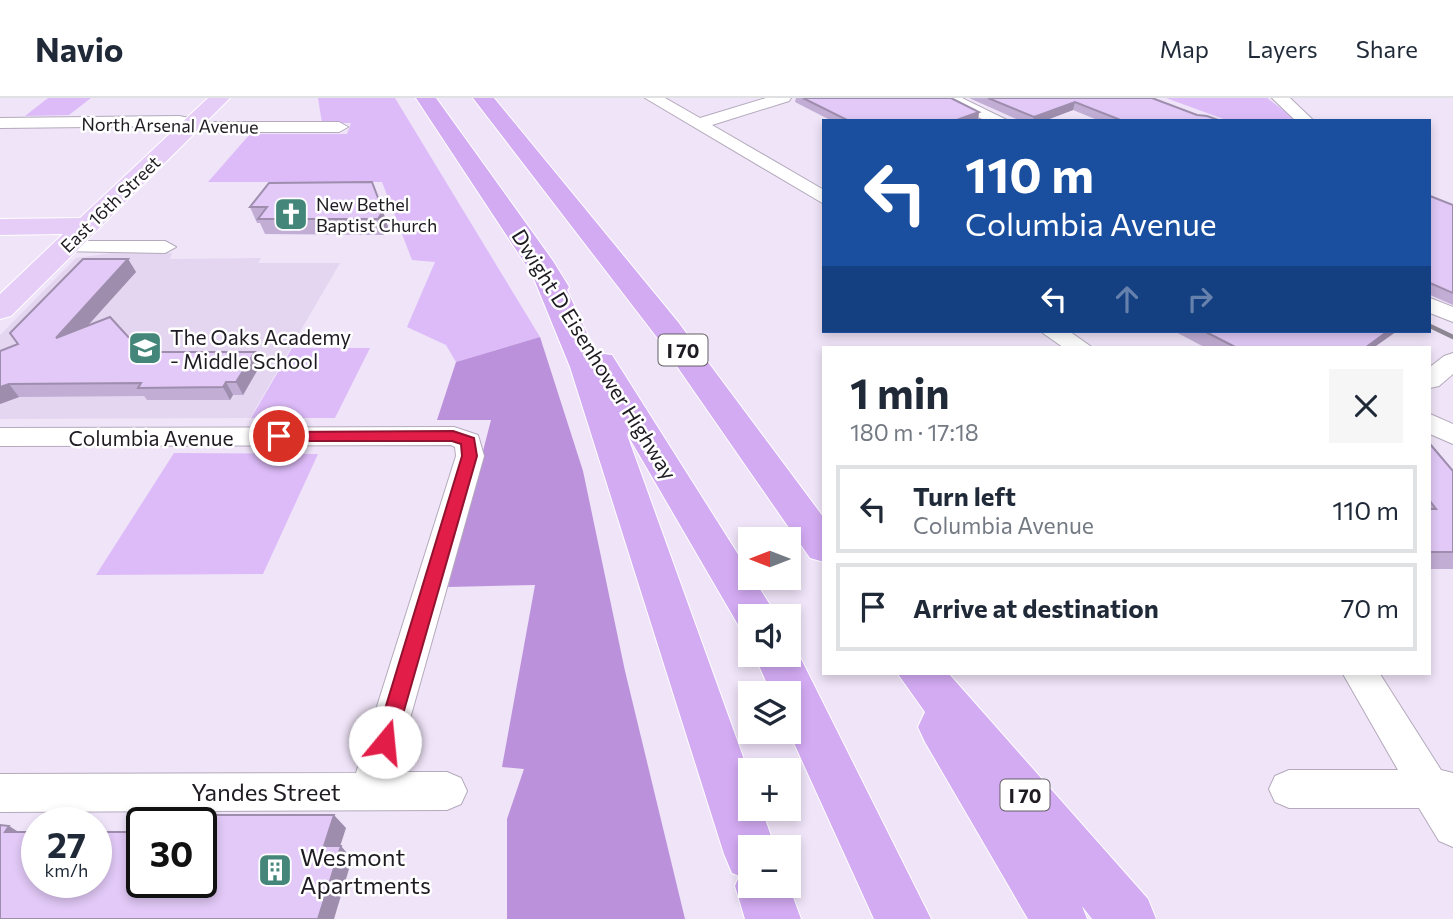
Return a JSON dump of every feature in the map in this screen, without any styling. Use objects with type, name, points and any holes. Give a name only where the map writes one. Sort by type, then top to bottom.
[{"type":"highway","name":"Dwight D Eisenhower Highway","points":[[426,98],[543,267],[748,604]]},
{"type":"highway","name":"I 70","points":[[483,98],[667,329],[822,544]]},
{"type":"highway","points":[[543,267],[586,367],[745,835]]},
{"type":"highway","points":[[782,667],[899,914]]},
{"type":"highway","points":[[911,675],[1059,919]]},
{"type":"highway","name":"I 70","points":[[922,675],[1128,919]]},
{"type":"highway","points":[[766,898],[773,919]]},
{"type":"main road","name":"East 16th Street","points":[[0,310],[220,98]]},
{"type":"main road","points":[[0,227],[87,226]]},
{"type":"street","points":[[653,98],[822,197]]},
{"type":"street","points":[[698,124],[783,98]]},
{"type":"street","points":[[948,98],[996,119]]},
{"type":"street","points":[[1280,98],[1304,119]]},
{"type":"street","name":"North Arsenal Avenue","points":[[0,123],[179,121],[193,124],[339,127]]},
{"type":"street","points":[[65,247],[165,247]]},
{"type":"street","points":[[1431,305],[1453,315]]},
{"type":"street","points":[[1056,333],[1078,346]]},
{"type":"street","points":[[1431,379],[1453,361]]},
{"type":"street","points":[[1431,424],[1453,435]]},
{"type":"street","name":"Columbia Avenue","points":[[0,437],[453,436],[468,442],[470,456],[370,790]]},
{"type":"street","points":[[1362,675],[1442,789],[1453,827]]},
{"type":"street","points":[[1289,789],[1442,789]]},
{"type":"street","name":"Yandes Street","points":[[0,793],[447,791]]},
{"type":"shaded area","points":[[48,98],[91,98],[69,115],[25,116]]},
{"type":"shaded area","points":[[318,98],[395,98],[540,337],[456,362],[446,345],[407,327],[435,262],[412,260],[382,182],[208,182],[250,134],[347,134],[351,123],[322,123]]},
{"type":"shaded area","points":[[1166,98],[1267,98],[1295,119],[1224,119]]},
{"type":"shaded area","name":"The Oaks Academy - Middle School","points":[[112,253],[172,253],[170,259],[261,258],[258,263],[340,263],[250,418],[0,419],[0,335],[76,258]]},
{"type":"shaded area","points":[[540,337],[583,471],[625,671],[685,919],[507,919],[507,819],[524,769],[502,767],[535,585],[448,587],[491,420],[437,420],[456,362]]},
{"type":"shaded area","points":[[292,348],[370,348],[335,418],[251,418]]},
{"type":"shaded area","points":[[174,453],[318,454],[263,574],[96,575]]},
{"type":"building","points":[[803,98],[951,98],[979,112],[960,119],[845,119]]},
{"type":"building","points":[[988,98],[1152,98],[1215,119],[1118,119],[1075,102],[1034,117]]},
{"type":"building","points":[[372,182],[383,211],[378,219],[258,219],[267,207],[250,207],[269,183]]},
{"type":"building","points":[[1431,196],[1453,205],[1453,293],[1431,283]]},
{"type":"building","name":"The Oaks Academy - Middle School","points":[[83,259],[128,259],[56,338],[110,317],[142,352],[255,352],[236,382],[226,382],[223,387],[138,388],[141,383],[9,384],[0,387],[0,351],[18,344],[10,333]]},
{"type":"building","points":[[1208,333],[1385,333],[1368,346],[1233,346]]},
{"type":"building","points":[[1431,445],[1453,471],[1453,552],[1431,552],[1431,509],[1436,509],[1431,502]]},
{"type":"building","name":"Wesmont Apartments","points":[[217,815],[334,815],[324,846],[341,846],[318,919],[0,919],[0,825],[9,826],[5,832],[21,832],[21,898],[112,898],[112,832],[126,832],[126,898],[217,898]]},
{"type":"railway","points":[[1431,326],[1453,337]]},
{"type":"place","name":"New Bethel Baptist Church","points":[[291,214]]},
{"type":"place","name":"The Oaks Academy - Middle School","points":[[145,348]]},
{"type":"place","name":"Wesmont Apartments","points":[[275,870]]},
{"type":"route","points":[[279,436],[453,436],[468,442],[470,456],[385,742]]}]
